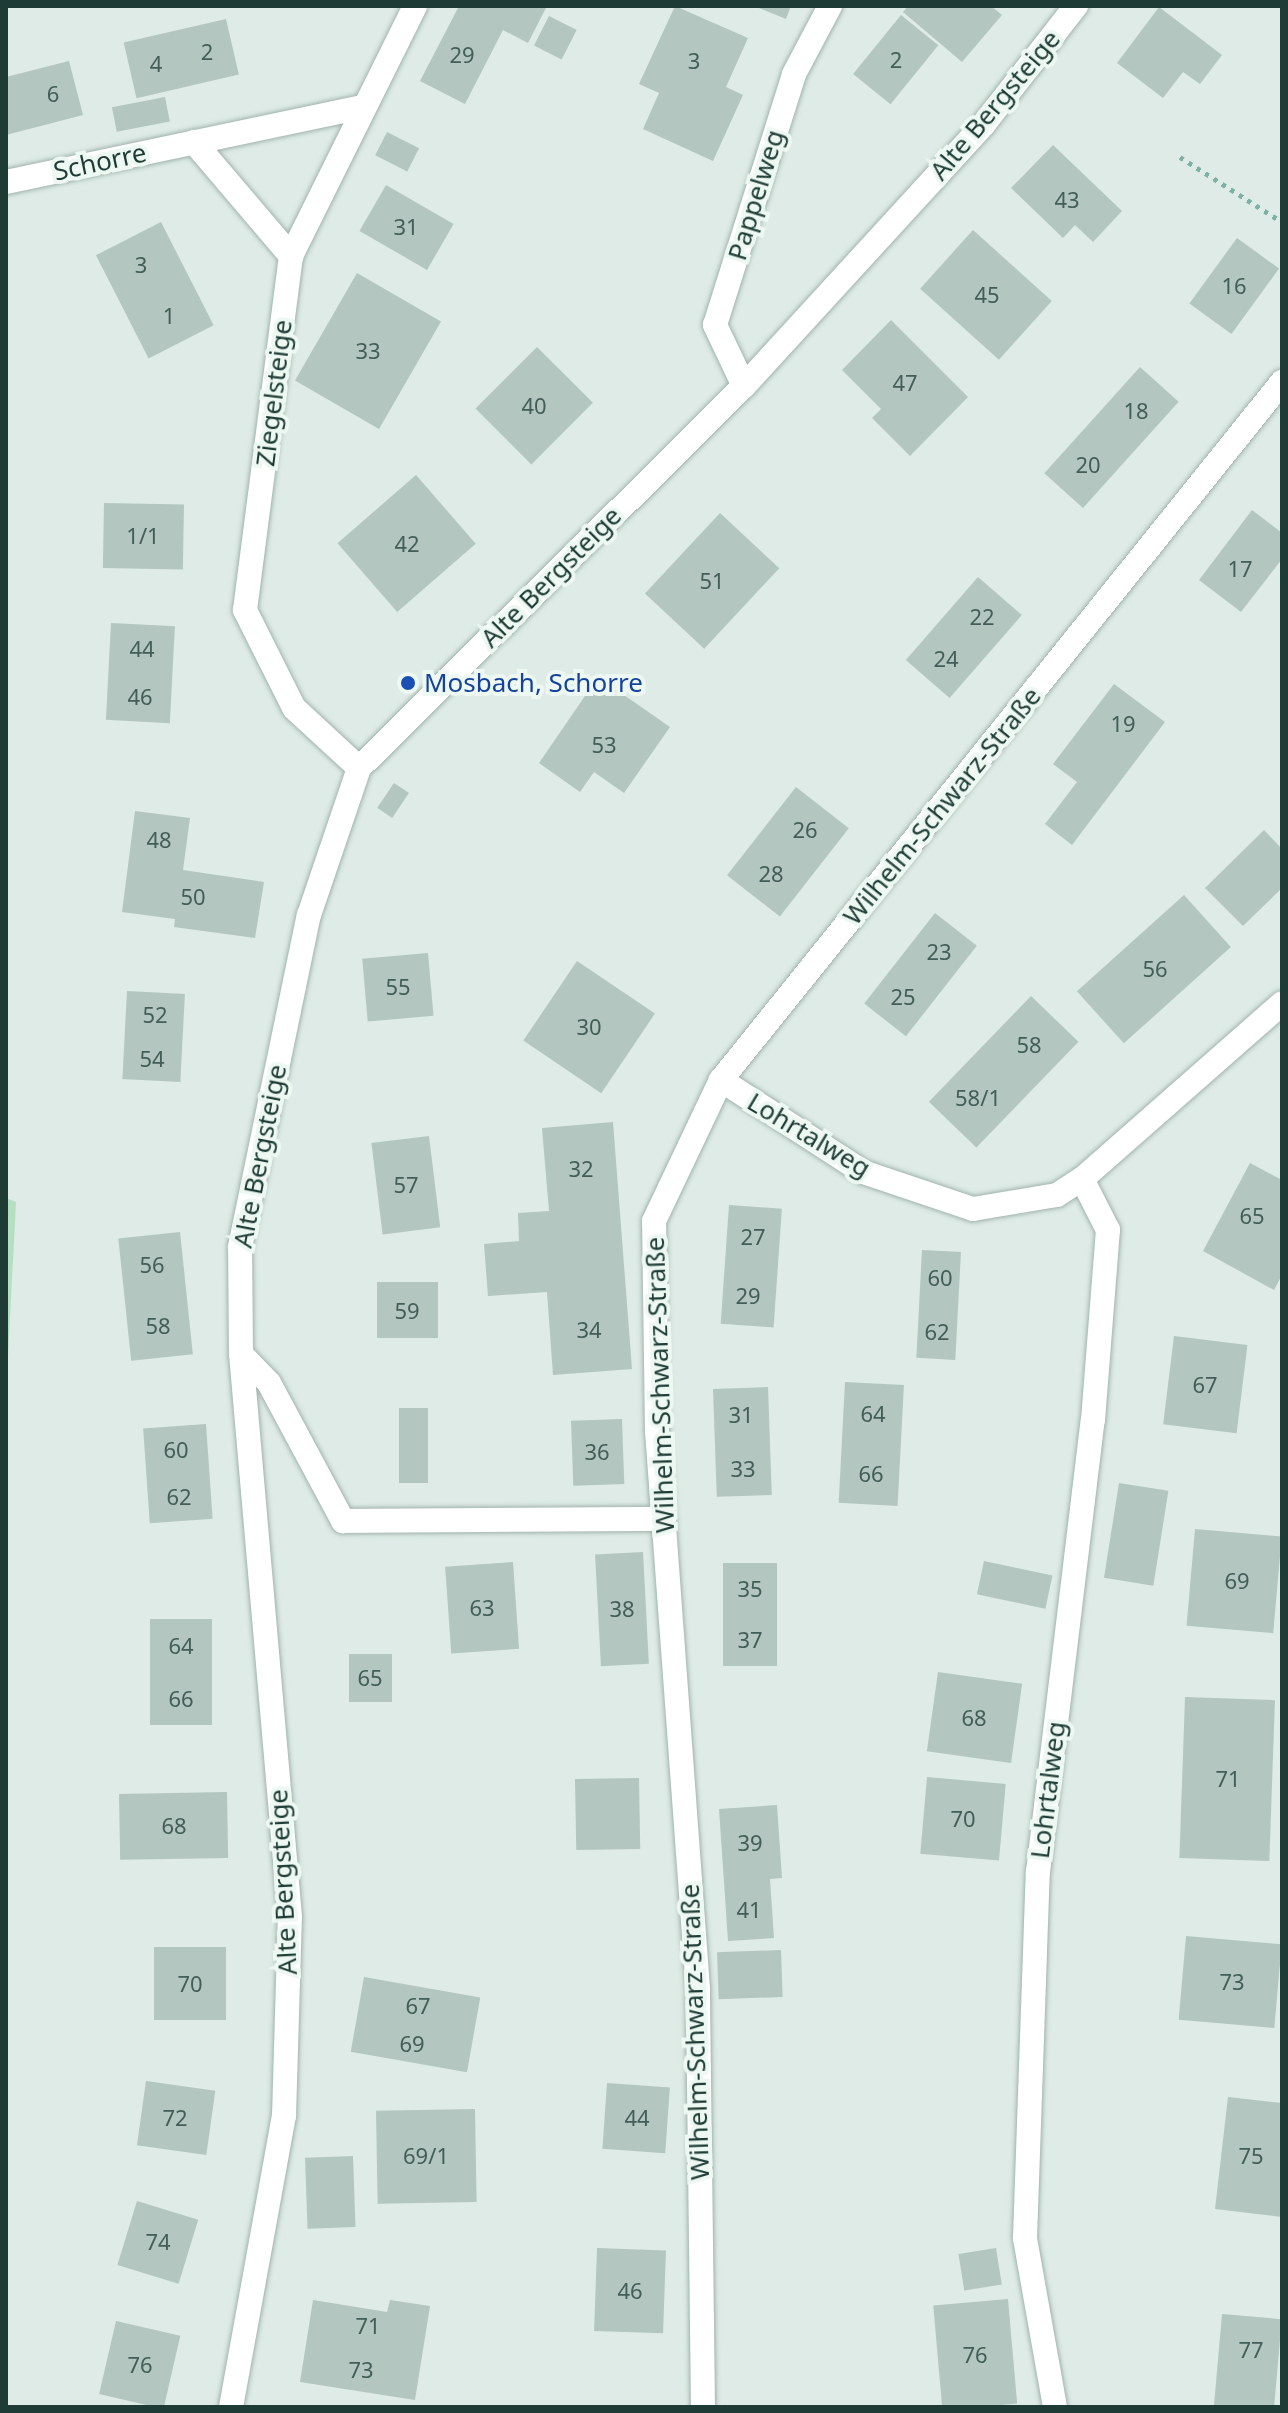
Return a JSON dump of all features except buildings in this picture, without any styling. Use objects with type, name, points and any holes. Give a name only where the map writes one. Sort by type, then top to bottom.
[{"type":"street","name":"Ziegelsteige","points":[[359,768],[294,708],[245,610],[291,256],[361,107],[415,6]]},
{"type":"street","name":"Pappelweg","points":[[744,386],[715,325],[794,74],[830,6]]},
{"type":"street","name":"Alte Bergsteige","points":[[231,2407],[284,2116],[290,1917],[241,1354],[240,1247],[309,915],[359,768],[744,386],[984,124],[1076,6]]},
{"type":"street","name":"Schorre","points":[[6,182],[361,107]]},
{"type":"street","points":[[194,142],[291,256]]},
{"type":"street","name":"Wilhelm-Schwarz-Straße","points":[[703,2407],[698,1989],[664,1519],[654,1221],[721,1080],[1282,382]]},
{"type":"street","name":"Lohrtalweg","points":[[721,1080],[863,1172],[973,1209],[1057,1195],[1082,1179],[1282,1003]]},
{"type":"street","name":"Lohrtalweg","points":[[1055,2407],[1025,2238],[1038,1872],[1093,1420],[1108,1230],[1082,1179]]},
{"type":"street","points":[[241,1354],[269,1383],[343,1521],[664,1519]]},
{"type":"path","points":[[1180,157],[1282,222]]},
{"type":"green space","points":[[6,1198],[16,1202],[6,1394]]},
{"type":"place","name":"Mosbach, Schorre","points":[[408,683]]}]
